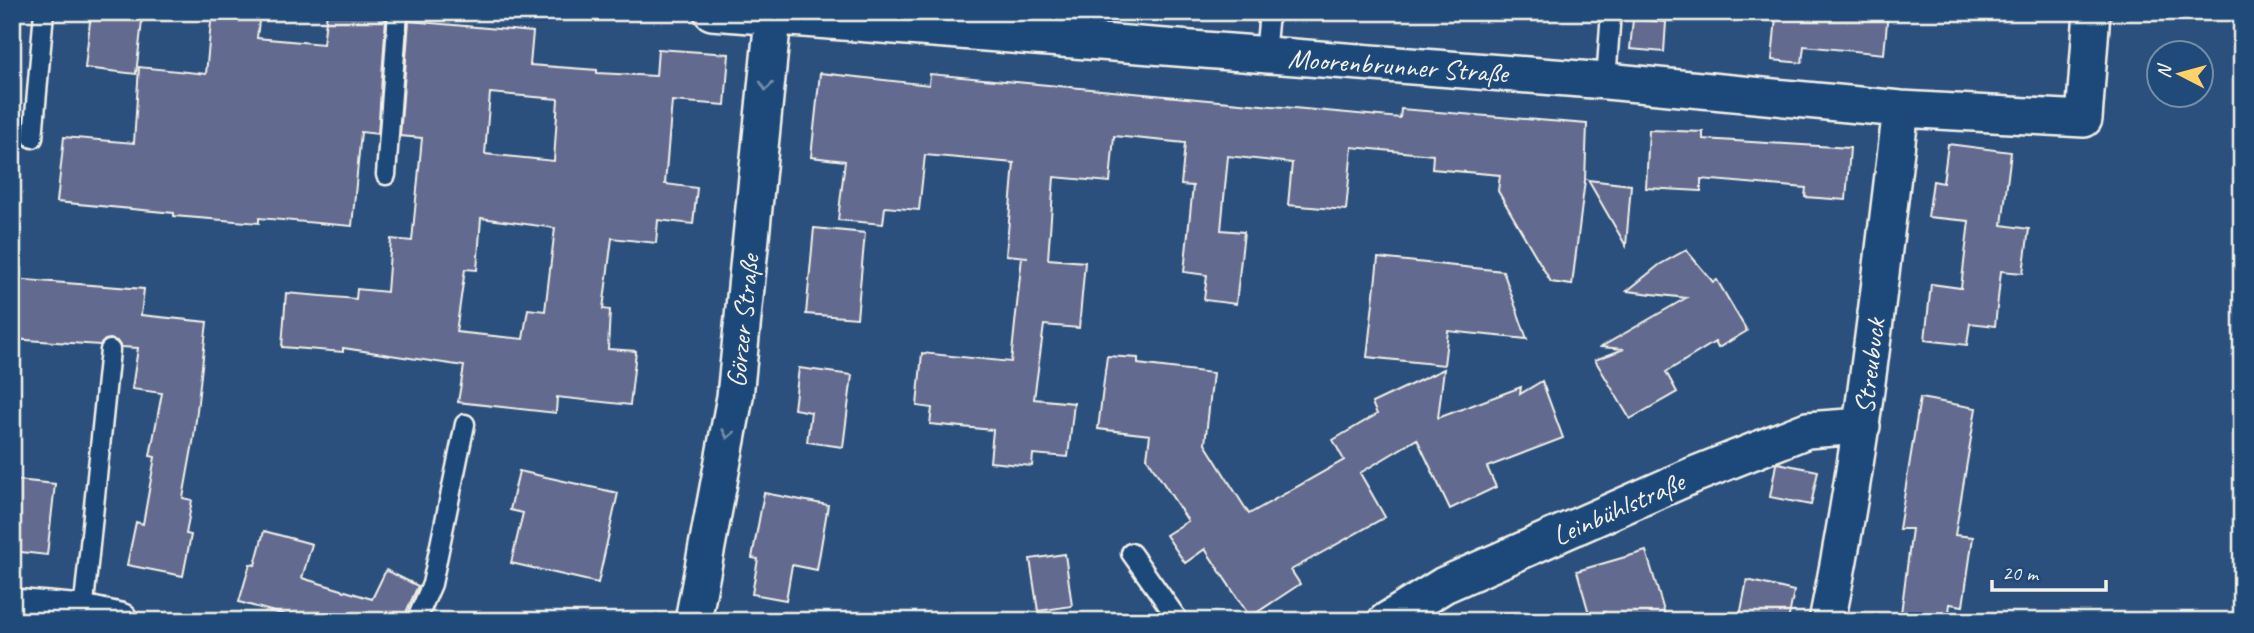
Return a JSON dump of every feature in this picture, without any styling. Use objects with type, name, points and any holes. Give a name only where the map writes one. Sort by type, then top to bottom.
[{"type":"street","name":"Moorenbrunner Straße","points":[[712,12],[1606,81],[1901,110],[2084,120],[2092,12]]},
{"type":"street","name":"Görzer Straße","points":[[693,621],[735,397],[773,18]]},
{"type":"street","name":"Streubuck","points":[[1827,621],[1840,560],[1861,426],[1901,110]]},
{"type":"street","name":"Leinbühlstraße","points":[[1385,621],[1444,585],[1691,476],[1808,430],[1861,426]]},
{"type":"street","points":[[12,607],[83,613],[120,621]]},
{"type":"lane","points":[[33,138],[44,12]]},
{"type":"lane","points":[[386,176],[398,12]]},
{"type":"lane","points":[[1265,55],[1269,12]]},
{"type":"lane","points":[[1606,81],[1611,12]]},
{"type":"lane","points":[[83,613],[110,350]]},
{"type":"lane","points":[[416,621],[432,584],[466,425]]},
{"type":"lane","points":[[1131,553],[1179,621]]},
{"type":"building","points":[[91,12],[143,12],[136,74],[85,68]]},
{"type":"building","points":[[212,12],[260,12],[257,38],[323,44],[327,12],[383,15],[382,18],[386,19],[378,134],[361,132],[352,226],[259,218],[259,223],[57,202],[64,137],[134,143],[139,67],[206,74]]},
{"type":"building","points":[[1794,12],[1888,12],[1884,54],[1804,46],[1802,63],[1772,60],[1776,17],[1793,18]]},
{"type":"building","points":[[1633,19],[1666,22],[1664,52],[1630,49]]},
{"type":"building","points":[[409,21],[533,32],[530,65],[597,70],[597,73],[656,76],[658,49],[729,54],[725,105],[672,101],[665,184],[697,188],[693,224],[658,220],[656,243],[612,238],[603,309],[610,310],[608,349],[636,351],[630,405],[557,397],[556,413],[458,402],[464,366],[343,348],[343,352],[282,347],[286,293],[356,299],[357,289],[387,292],[391,239],[412,241],[422,138],[400,136]],"holes":[[[490,93],[558,99],[554,161],[485,154]],[[481,218],[555,228],[545,311],[528,309],[523,339],[456,332],[465,269],[477,270]]]},
{"type":"building","points":[[820,73],[929,85],[930,74],[1400,118],[1401,109],[1587,124],[1585,180],[1572,285],[1551,282],[1498,191],[1500,175],[1432,169],[1433,155],[1352,147],[1346,210],[1288,205],[1292,163],[1228,156],[1221,230],[1244,232],[1236,304],[1204,300],[1207,275],[1184,272],[1193,186],[1181,185],[1185,143],[1114,136],[1110,182],[1054,177],[1048,259],[1085,262],[1079,328],[1044,325],[1034,399],[1074,403],[1068,457],[1033,454],[1032,466],[990,462],[993,430],[930,424],[932,408],[917,406],[922,353],[1011,362],[1022,257],[1028,257],[1006,255],[1014,163],[925,155],[919,210],[885,207],[883,224],[838,220],[845,161],[811,157]]},
{"type":"building","points":[[1649,130],[1703,132],[1703,139],[1850,148],[1846,200],[1805,197],[1806,188],[1701,179],[1701,191],[1646,188]]},
{"type":"building","points":[[1948,144],[2011,152],[2002,225],[2029,229],[2023,273],[2001,271],[1995,326],[1970,323],[1967,345],[1925,340],[1931,284],[1961,288],[1969,221],[1928,217],[1933,181],[1943,183]]},
{"type":"building","points":[[1588,180],[1631,185],[1626,246]]},
{"type":"building","points":[[814,228],[865,233],[857,318],[806,314]]},
{"type":"building","points":[[1686,250],[1713,282],[1717,280],[1747,331],[1718,348],[1715,342],[1666,372],[1677,392],[1630,419],[1595,360],[1624,349],[1601,347],[1686,298],[1627,291],[1659,265]]},
{"type":"building","points":[[1378,258],[1503,271],[1527,339],[1448,331],[1444,365],[1367,357]]},
{"type":"building","points":[[12,279],[144,289],[141,315],[207,322],[194,437],[183,498],[192,500],[186,534],[191,535],[183,576],[127,565],[136,522],[143,524],[155,457],[150,456],[162,393],[132,389],[138,348],[121,347],[117,341],[110,339],[100,345],[12,339]]},
{"type":"building","points":[[1107,356],[1138,358],[1138,364],[1213,373],[1205,444],[1249,514],[1344,460],[1333,440],[1377,414],[1372,403],[1444,369],[1438,418],[1521,387],[1520,394],[1542,381],[1563,438],[1487,467],[1496,487],[1450,509],[1417,439],[1360,473],[1385,517],[1291,570],[1300,584],[1250,617],[1205,549],[1185,563],[1166,535],[1188,521],[1147,458],[1150,435],[1098,429]]},
{"type":"building","points":[[799,368],[852,375],[843,447],[807,442],[811,412],[794,409]]},
{"type":"building","points":[[1920,398],[1976,408],[1955,535],[1973,537],[1963,606],[1950,604],[1948,621],[1900,621],[1912,529],[1899,529]]},
{"type":"building","points":[[1778,463],[1818,471],[1811,505],[1770,497]]},
{"type":"building","points":[[519,471],[618,493],[598,583],[511,563],[523,513],[510,510]]},
{"type":"building","points":[[17,480],[55,484],[47,555],[12,551],[12,517]]},
{"type":"building","points":[[764,493],[828,505],[817,570],[792,565],[786,600],[752,594],[758,559],[752,558]]},
{"type":"building","points":[[264,531],[312,544],[302,578],[372,599],[386,570],[418,586],[405,621],[306,621],[239,602],[250,564],[255,565]]},
{"type":"building","points":[[1646,551],[1667,621],[1607,621],[1605,612],[1590,617],[1577,571]]},
{"type":"building","points":[[1065,554],[1072,606],[1038,611],[1030,559]]},
{"type":"building","points":[[1747,580],[1794,591],[1788,621],[1739,621]]}]
